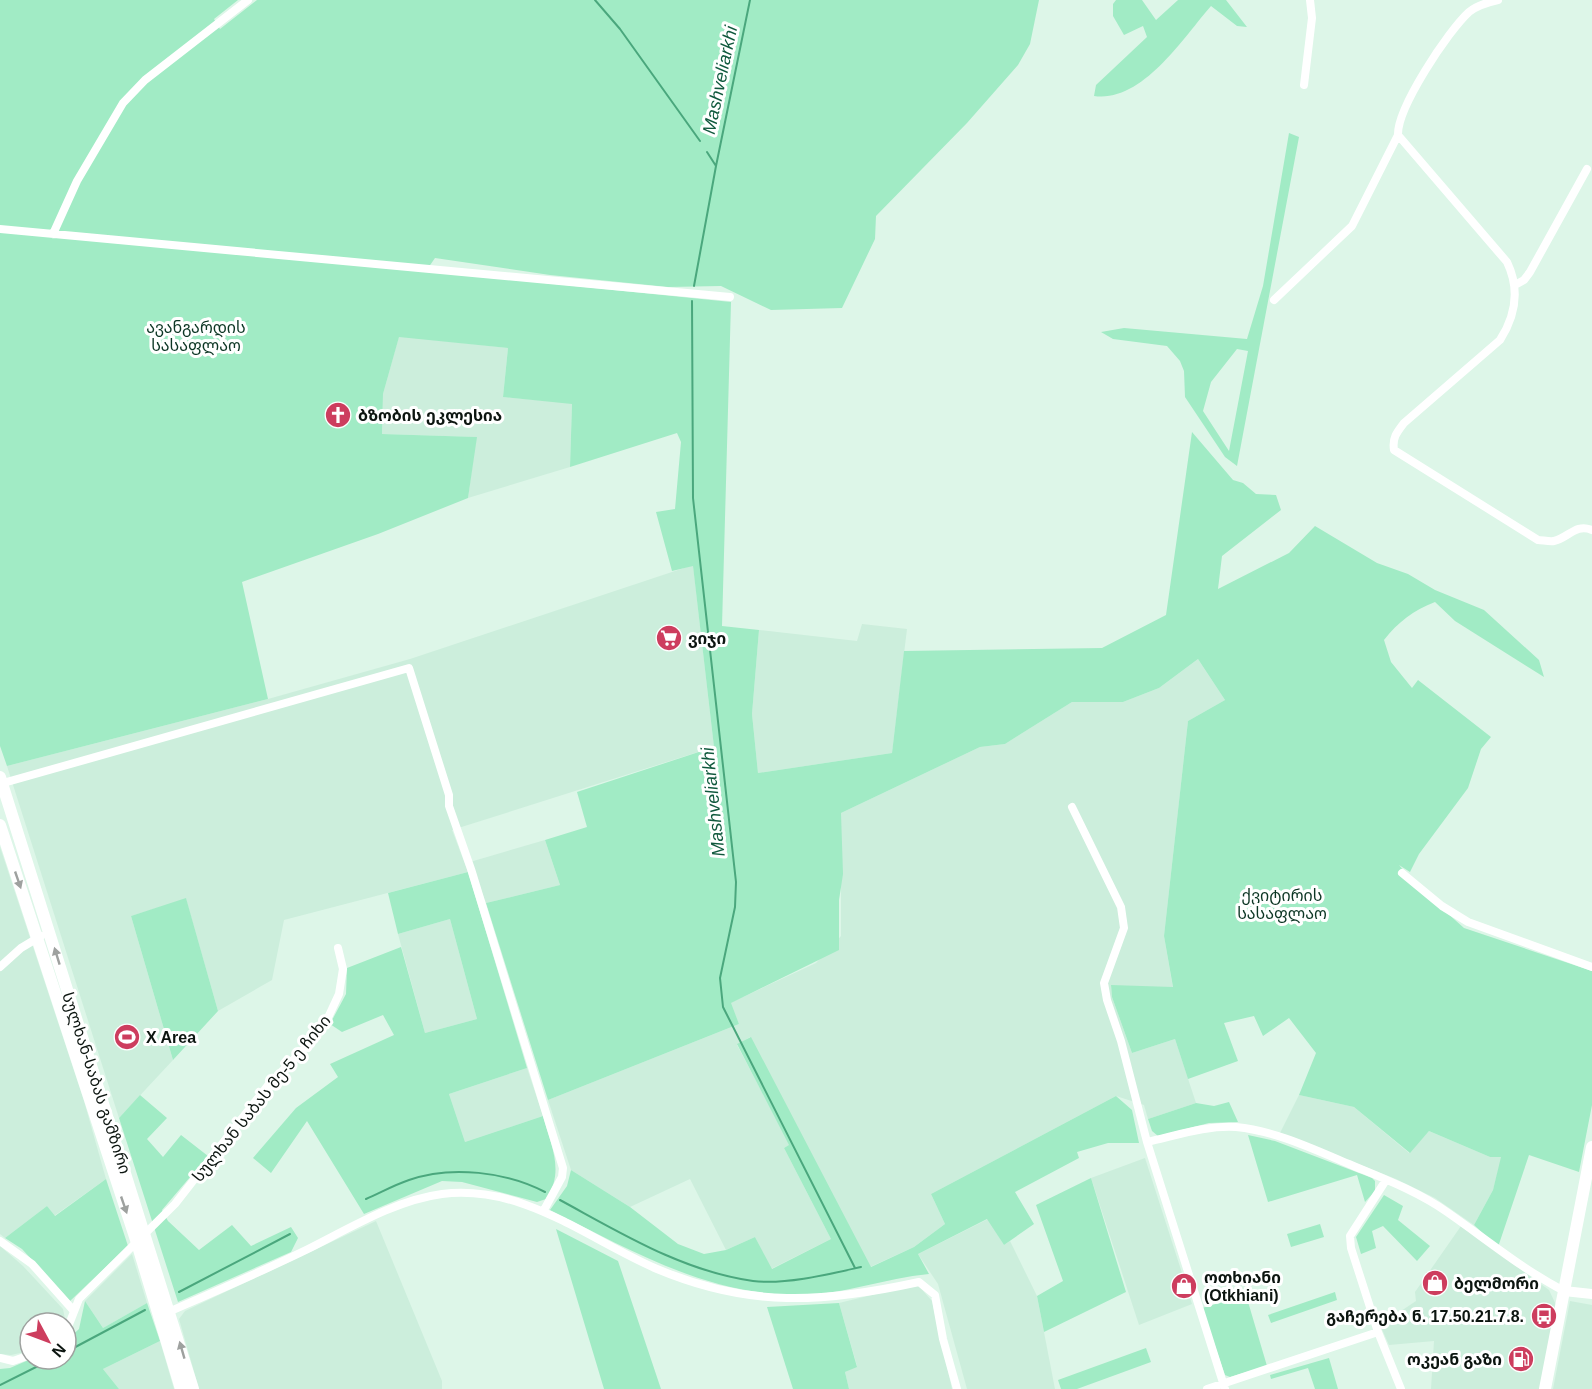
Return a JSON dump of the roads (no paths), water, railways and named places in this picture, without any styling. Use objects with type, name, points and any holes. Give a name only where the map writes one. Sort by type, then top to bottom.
[{"type":"main road","name":"სულხან-საბას გამზირი","points":[[1,781],[145,1232],[165,1314],[193,1389]]},
{"type":"main road","name":"სულხან-საბას გამზირი","points":[[0,825],[137,1243],[158,1290]]},
{"type":"main road","points":[[1545,1389],[1592,1147]]},
{"type":"main road","name":"სულხან-საბას გამზირი","points":[[165,1314],[181,1389]]},
{"type":"street","points":[[53,234],[77,181],[123,103],[145,80],[248,0]]},
{"type":"street","points":[[1304,85],[1312,18],[1310,0]]},
{"type":"street","points":[[1274,300],[1352,226],[1398,135],[1398,126],[1406,108],[1449,35],[1470,11],[1497,0]]},
{"type":"street","points":[[1398,135],[1507,262],[1515,285],[1515,307],[1510,325],[1500,340],[1404,423],[1396,434],[1393,443],[1394,450],[1538,540],[1553,541],[1571,531],[1586,527],[1592,530]]},
{"type":"street","points":[[1515,285],[1524,280],[1530,272],[1587,169]]},
{"type":"street","points":[[0,229],[730,297]]},
{"type":"street","points":[[1,781],[409,668],[449,795],[448,806],[471,869],[563,1168],[562,1177],[544,1210]]},
{"type":"street","points":[[1072,807],[1121,907],[1124,918],[1121,941],[1104,983],[1147,1142],[1224,1386]]},
{"type":"street","points":[[1402,873],[1442,906],[1468,922],[1592,967]]},
{"type":"street","points":[[0,967],[49,932]]},
{"type":"street","name":"სულხან საბას მე-5 ე ჩიხი","points":[[73,1310],[79,1299],[175,1204],[269,1084],[306,1047],[326,1022],[339,994],[343,969],[338,948]]},
{"type":"street","points":[[1147,1142],[1208,1129],[1235,1127],[1291,1140],[1386,1180],[1439,1206],[1495,1247],[1564,1291],[1592,1294]]},
{"type":"street","points":[[1386,1180],[1350,1236],[1351,1248],[1378,1332],[1401,1389]]},
{"type":"street","points":[[165,1314],[376,1216],[441,1194],[478,1193],[544,1210],[658,1269],[743,1296],[798,1300],[869,1293],[919,1282],[935,1295],[943,1340],[957,1389]]},
{"type":"street","points":[[0,1241],[32,1264],[73,1310]]},
{"type":"street","points":[[1207,1389],[1224,1386],[1378,1332]]},
{"type":"street","points":[[0,1358],[13,1361],[18,1359]]},
{"type":"waterway","points":[[595,0],[620,29],[700,141]]},
{"type":"waterway","name":"Mashveliarkhi","points":[[716,166],[750,0]]},
{"type":"waterway","name":"Mashveliarkhi","points":[[694,286],[716,166],[707,152]]},
{"type":"waterway","name":"Mashveliarkhi","points":[[692,301],[693,498],[736,882],[735,907],[720,978],[723,1007],[855,1268]]},
{"type":"waterway","points":[[366,1199],[425,1175],[460,1172],[496,1175],[545,1192]]},
{"type":"waterway","points":[[560,1200],[677,1260],[727,1276],[766,1282],[807,1278],[861,1267]]},
{"type":"waterway","points":[[179,1292],[290,1234]]},
{"type":"waterway","points":[[78,1346],[145,1310]]},
{"type":"waterway","points":[[0,1385],[28,1371]]},
{"type":"place","name":"ბზობის ეკლესია","points":[[338,415]]},
{"type":"place","name":"ვიჯი","points":[[669,638]]},
{"type":"place","name":"X Area","points":[[127,1037]]},
{"type":"place","name":"ბელმორი","points":[[1435,1283]]},
{"type":"place","name":"ოთხიანი (Otkhiani)","points":[[1184,1286]]},
{"type":"place","name":"გაჩერება ნ. 17.50.21.7.8.","points":[[1544,1316]]},
{"type":"place","name":"ოკეან გაზი","points":[[1521,1359]]},
{"type":"park label","name":"ავანგარდის სასაფლაო","points":[[196,336]]},
{"type":"park label","name":"ქვიტირის სასაფლაო","points":[[1282,904]]}]
